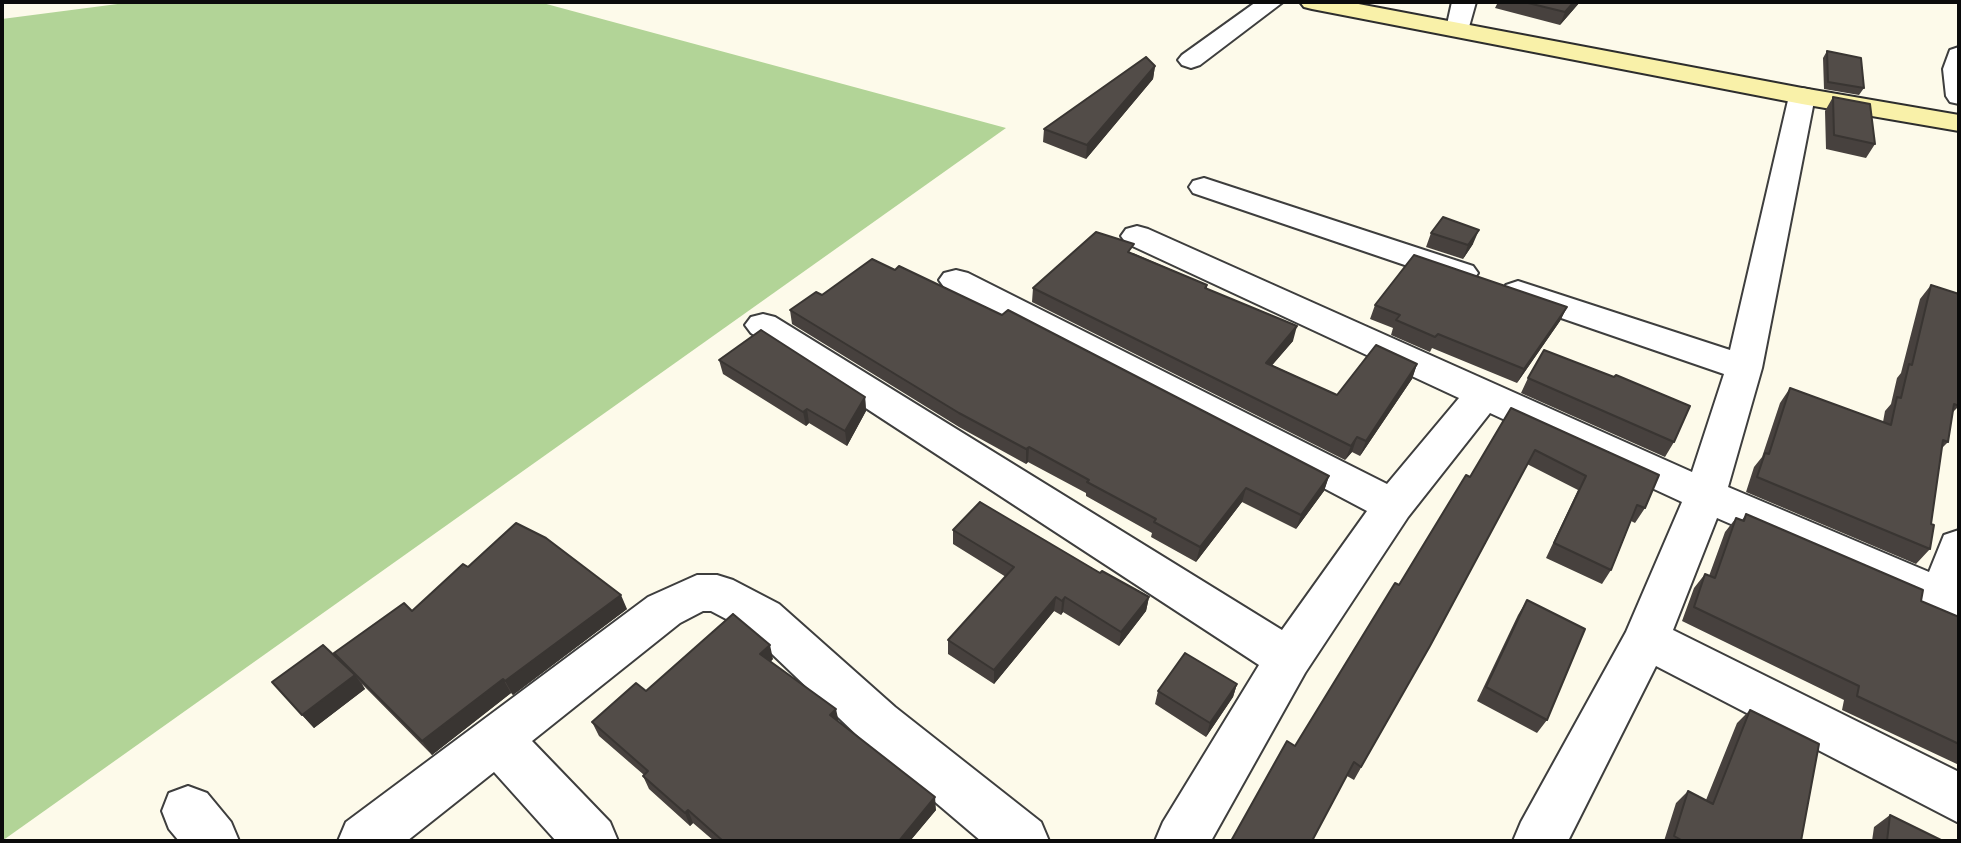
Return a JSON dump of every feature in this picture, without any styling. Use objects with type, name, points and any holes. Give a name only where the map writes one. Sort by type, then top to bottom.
[{"type":"street","points":[[1191,60],[1271,2]]},
{"type":"street","points":[[1312,2],[1802,96],[1959,123]]},
{"type":"street","points":[[1458,29],[1464,2]]},
{"type":"street","points":[[1959,55],[1956,69],[1959,96]]},
{"type":"street","points":[[1540,841],[1646,639],[1705,495],[1744,368],[1802,96]]},
{"type":"street","points":[[1204,187],[1744,368]]},
{"type":"street","points":[[1137,236],[1705,495],[1951,601],[1959,547]]},
{"type":"street","points":[[956,280],[1393,506]]},
{"type":"street","points":[[763,325],[1288,659]]},
{"type":"street","points":[[1182,841],[1288,659],[1393,506],[1484,394]]},
{"type":"street","points":[[365,841],[664,610],[697,593],[716,593],[763,617],[877,723],[1022,841]]},
{"type":"street","points":[[1646,639],[1959,798]]},
{"type":"street","points":[[497,739],[591,841]]},
{"type":"green space","points":[[133,2],[539,2],[1006,128],[2,841],[2,19]]},
{"type":"building","points":[[1524,2],[1574,2],[1565,12]]},
{"type":"building","points":[[1827,51],[1861,58],[1864,88],[1828,82]]},
{"type":"building","points":[[1146,57],[1155,66],[1087,145],[1044,129]]},
{"type":"building","points":[[1833,97],[1870,104],[1875,144],[1834,135]]},
{"type":"building","points":[[1443,217],[1479,230],[1468,245],[1431,233]]},
{"type":"building","points":[[1096,232],[1134,244],[1128,252],[1297,326],[1266,363],[1337,395],[1376,345],[1417,364],[1366,441],[1357,437],[1351,446],[1033,288]]},
{"type":"building","points":[[1414,255],[1567,307],[1524,369],[1438,334],[1435,337],[1396,320],[1400,315],[1375,305]]},
{"type":"building","points":[[872,259],[895,270],[899,266],[1002,315],[1008,310],[1329,476],[1301,515],[1246,488],[1200,547],[1154,522],[1156,519],[1087,482],[1089,480],[959,413],[790,310],[816,292],[822,295]]},
{"type":"building","points":[[1931,285],[1959,294],[1959,406],[1954,404],[1948,442],[1943,440],[1930,549],[1757,477],[1765,453],[1769,454],[1790,388],[1891,425],[1897,397],[1901,398],[1909,364],[1912,365]]},
{"type":"building","points":[[761,330],[865,397],[845,431],[807,409],[803,412],[719,360]]},
{"type":"building","points":[[1544,350],[1614,377],[1616,375],[1690,406],[1674,442],[1528,378]]},
{"type":"building","points":[[1511,408],[1659,475],[1645,508],[1637,505],[1611,570],[1554,543],[1586,476],[1535,450],[1430,646],[1361,767],[1354,762],[1312,841],[1231,841],[1287,741],[1295,746],[1395,583],[1399,585],[1466,475],[1470,477]]},
{"type":"building","points":[[980,502],[1100,573],[1102,571],[1149,597],[1121,632],[1065,597],[1062,601],[1056,597],[994,670],[948,640],[1014,567],[953,530]]},
{"type":"building","points":[[1746,514],[1923,590],[1921,601],[1959,617],[1959,744],[1857,696],[1859,686],[1694,607],[1705,574],[1715,578],[1736,518],[1744,521]]},
{"type":"building","points":[[516,523],[546,538],[621,595],[422,741],[334,653],[404,603],[412,611],[463,564],[468,567]]},
{"type":"building","points":[[1527,600],[1585,629],[1547,720],[1486,687]]},
{"type":"building","points":[[733,614],[770,645],[760,654],[836,709],[830,715],[935,797],[899,841],[723,841],[688,810],[685,813],[643,776],[648,771],[592,722],[636,683],[646,691]]},
{"type":"building","points":[[323,645],[355,675],[302,715],[272,682]]},
{"type":"building","points":[[1185,653],[1237,684],[1210,723],[1158,691]]},
{"type":"building","points":[[1750,710],[1819,744],[1801,841],[1683,841],[1674,836],[1688,791],[1713,804]]},
{"type":"building","points":[[1890,815],[1943,841],[1887,841]]}]
